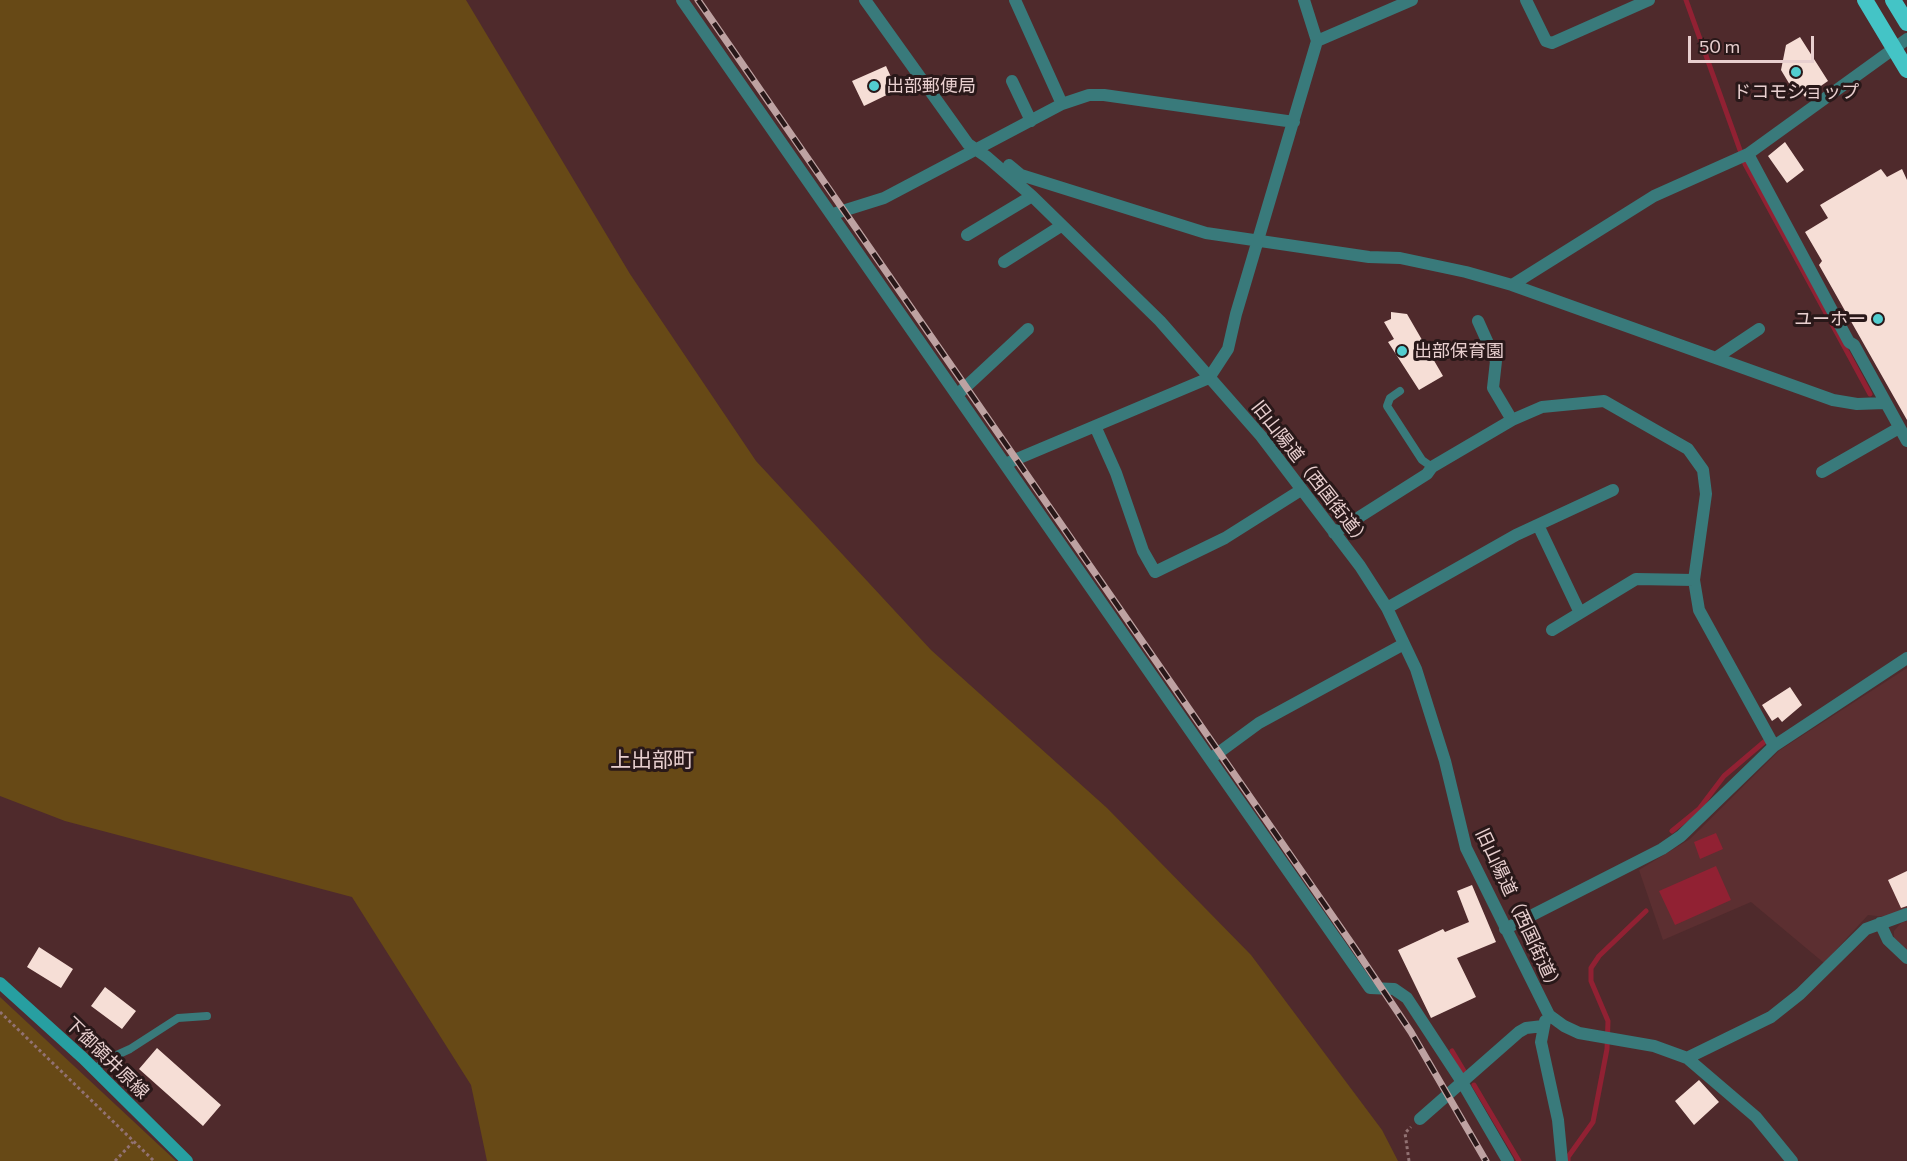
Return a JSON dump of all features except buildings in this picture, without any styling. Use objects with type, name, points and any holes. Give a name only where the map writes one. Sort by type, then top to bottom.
[{"type":"highway","points":[[1865,0],[1901,44],[1907,70]]},
{"type":"highway","points":[[1893,0],[1907,23]]},
{"type":"main road","name":"下御領井原線","points":[[0,983],[187,1161]]},
{"type":"street","points":[[682,0],[1370,988],[1394,989],[1407,998],[1462,1082],[1508,1161]]},
{"type":"street","name":"旧山陽道（西国街道）","points":[[865,0],[957,130],[976,150],[1032,196],[1160,321],[1261,436],[1360,566],[1387,608],[1404,644],[1427,701],[1466,848],[1546,1020],[1579,1033],[1654,1046],[1687,1058]]},
{"type":"street","points":[[1015,0],[1062,104]]},
{"type":"street","points":[[1005,465],[1209,378],[1228,349],[1257,241],[1317,41],[1304,0]]},
{"type":"street","points":[[1317,41],[1412,0]]},
{"type":"street","points":[[1526,0],[1546,41],[1552,43],[1649,0]]},
{"type":"street","points":[[1512,285],[1654,196],[1744,156],[1901,44]]},
{"type":"street","points":[[1012,81],[1030,121]]},
{"type":"street","points":[[833,214],[884,198],[1062,104],[1089,95],[1104,95],[1294,122]]},
{"type":"street","points":[[976,150],[996,153],[1021,175],[1206,234],[1369,257],[1400,258],[1512,285],[1833,400],[1857,404],[1885,403]]},
{"type":"street","points":[[1744,156],[1907,441]]},
{"type":"street","points":[[966,235],[1032,196]]},
{"type":"street","points":[[1004,262],[1061,226]]},
{"type":"street","points":[[1478,321],[1496,361],[1493,388],[1512,420]]},
{"type":"street","points":[[957,395],[1028,329]]},
{"type":"street","points":[[1717,357],[1759,329]]},
{"type":"street","points":[[1334,533],[1427,474],[1432,467],[1512,420],[1542,407],[1604,401],[1688,449],[1697,459],[1706,483],[1694,580],[1699,610],[1774,746]]},
{"type":"street","points":[[1095,426],[1116,473],[1143,551],[1155,572],[1225,538],[1301,490]]},
{"type":"street","points":[[1822,472],[1899,428]]},
{"type":"street","points":[[1387,608],[1538,525],[1613,490]]},
{"type":"street","points":[[1538,525],[1580,613]]},
{"type":"street","points":[[1552,630],[1636,579],[1694,580]]},
{"type":"street","points":[[1210,759],[1259,723],[1404,644]]},
{"type":"street","points":[[1505,930],[1662,849],[1681,836],[1774,746],[1907,658]]},
{"type":"street","points":[[1791,1161],[1756,1117],[1687,1058],[1771,1017],[1800,994],[1866,929],[1907,914]]},
{"type":"street","points":[[1881,923],[1888,940],[1907,958]]},
{"type":"street","points":[[1420,1119],[1519,1032],[1546,1020],[1543,1057],[1558,1120],[1562,1161]]},
{"type":"lane","points":[[1400,391],[1390,398],[1387,406],[1422,460],[1432,467]]},
{"type":"lane","points":[[94,1070],[108,1059],[130,1049],[178,1018],[207,1016]]},
{"type":"path","points":[[0,1012],[154,1161]]},
{"type":"path","points":[[1405,1137],[1409,1161]]},
{"type":"path","points":[[115,1161],[133,1142]]},
{"type":"shaded area","points":[[0,0],[466,0],[630,274],[756,461],[931,650],[1107,808],[1251,955],[1382,1130],[1398,1161],[487,1161],[471,1085],[352,897],[65,821],[0,796]]},
{"type":"shaded area","points":[[1907,668],[1907,910],[1886,917],[1868,915],[1824,963],[1751,902],[1663,940],[1639,870],[1690,839],[1780,750]]},
{"type":"shaded area","points":[[1716,833],[1723,849],[1700,859],[1694,842]]},
{"type":"shaded area","points":[[1716,866],[1731,900],[1675,925],[1659,891]]},
{"type":"shaded area","points":[[1907,921],[1907,951],[1894,939],[1894,931],[1901,923]]},
{"type":"shaded area","points":[[0,997],[176,1161],[0,1161]]},
{"type":"waterway","points":[[1686,0],[1745,164],[1870,394]]},
{"type":"waterway","points":[[1672,831],[1699,809],[1724,776],[1764,742]]},
{"type":"waterway","points":[[1568,1161],[1568,1157],[1593,1122],[1607,1049],[1608,1021],[1591,981],[1591,968],[1599,956],[1646,911]]},
{"type":"waterway","points":[[1452,1051],[1464,1071]]},
{"type":"waterway","points":[[1474,1085],[1519,1161]]},
{"type":"railway","points":[[698,0],[1354,947],[1411,1032],[1486,1161]]},
{"type":"place","name":"ドコモショップ","points":[[1796,72]]},
{"type":"place","name":"出部郵便局","points":[[874,86]]},
{"type":"place","name":"ユーホー","points":[[1878,319]]},
{"type":"place","name":"出部保育園","points":[[1402,351]]},
{"type":"district","name":"上出部町","points":[[652,760]]}]
